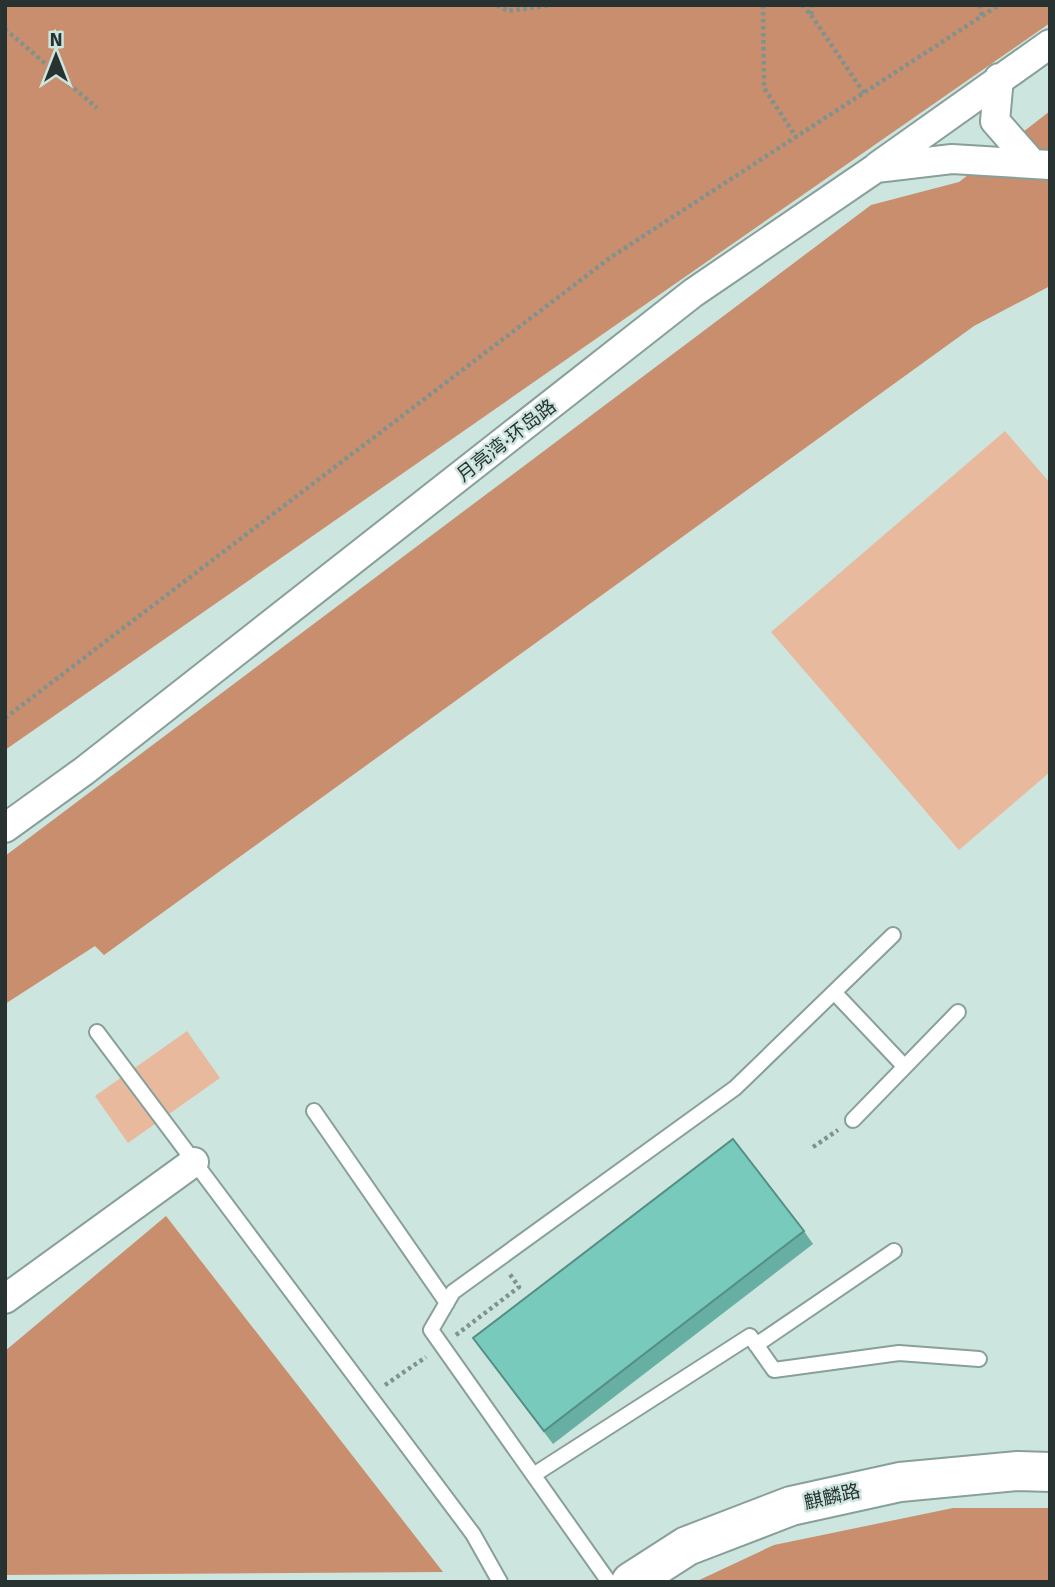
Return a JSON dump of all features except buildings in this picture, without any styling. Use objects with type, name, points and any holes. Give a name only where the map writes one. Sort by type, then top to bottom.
[{"type":"street","points":[[876,168],[1050,44]]},
{"type":"street","points":[[999,78],[995,121],[1040,163]]},
{"type":"street","name":"月亮湾·环岛路","points":[[5,828],[84,771],[693,293],[876,168],[952,159],[1040,163]]},
{"type":"street","points":[[5,1299],[194,1161]]},
{"type":"street","name":"麒麟路","points":[[632,1582],[687,1546],[791,1506],[900,1482],[1018,1471],[1050,1472]]},
{"type":"lane","points":[[609,1582],[431,1330],[453,1292],[734,1088],[893,935]]},
{"type":"lane","points":[[834,992],[904,1066]]},
{"type":"lane","points":[[853,1120],[958,1012]]},
{"type":"lane","points":[[97,1032],[473,1534],[500,1582]]},
{"type":"lane","points":[[314,1111],[447,1303]]},
{"type":"lane","points":[[756,1345],[894,1251]]},
{"type":"lane","points":[[535,1474],[750,1336],[774,1370],[899,1353],[979,1359]]},
{"type":"path","points":[[497,5],[508,11],[552,5]]},
{"type":"path","points":[[802,5],[864,93]]},
{"type":"path","points":[[811,15],[812,5]]},
{"type":"path","points":[[980,5],[982,16]]},
{"type":"path","points":[[5,718],[611,257],[999,5]]},
{"type":"path","points":[[761,6],[764,88],[796,137]]},
{"type":"path","points":[[5,29],[97,108]]},
{"type":"path","points":[[813,1147],[853,1120]]},
{"type":"shaded area","points":[[5,5],[1050,5],[1050,23],[5,750]]},
{"type":"shaded area","points":[[1050,111],[1050,286],[974,326],[104,955],[95,946],[5,1004],[5,856],[871,205],[959,182]]},
{"type":"shaded area","points":[[1005,431],[1050,483],[1050,772],[959,850],[771,632]]},
{"type":"shaded area","points":[[187,1031],[220,1078],[128,1143],[95,1096]]},
{"type":"shaded area","points":[[166,1216],[443,1572],[5,1575],[5,1351]]},
{"type":"shaded area","points":[[953,1508],[1050,1508],[1050,1582],[695,1582],[774,1545]]}]
